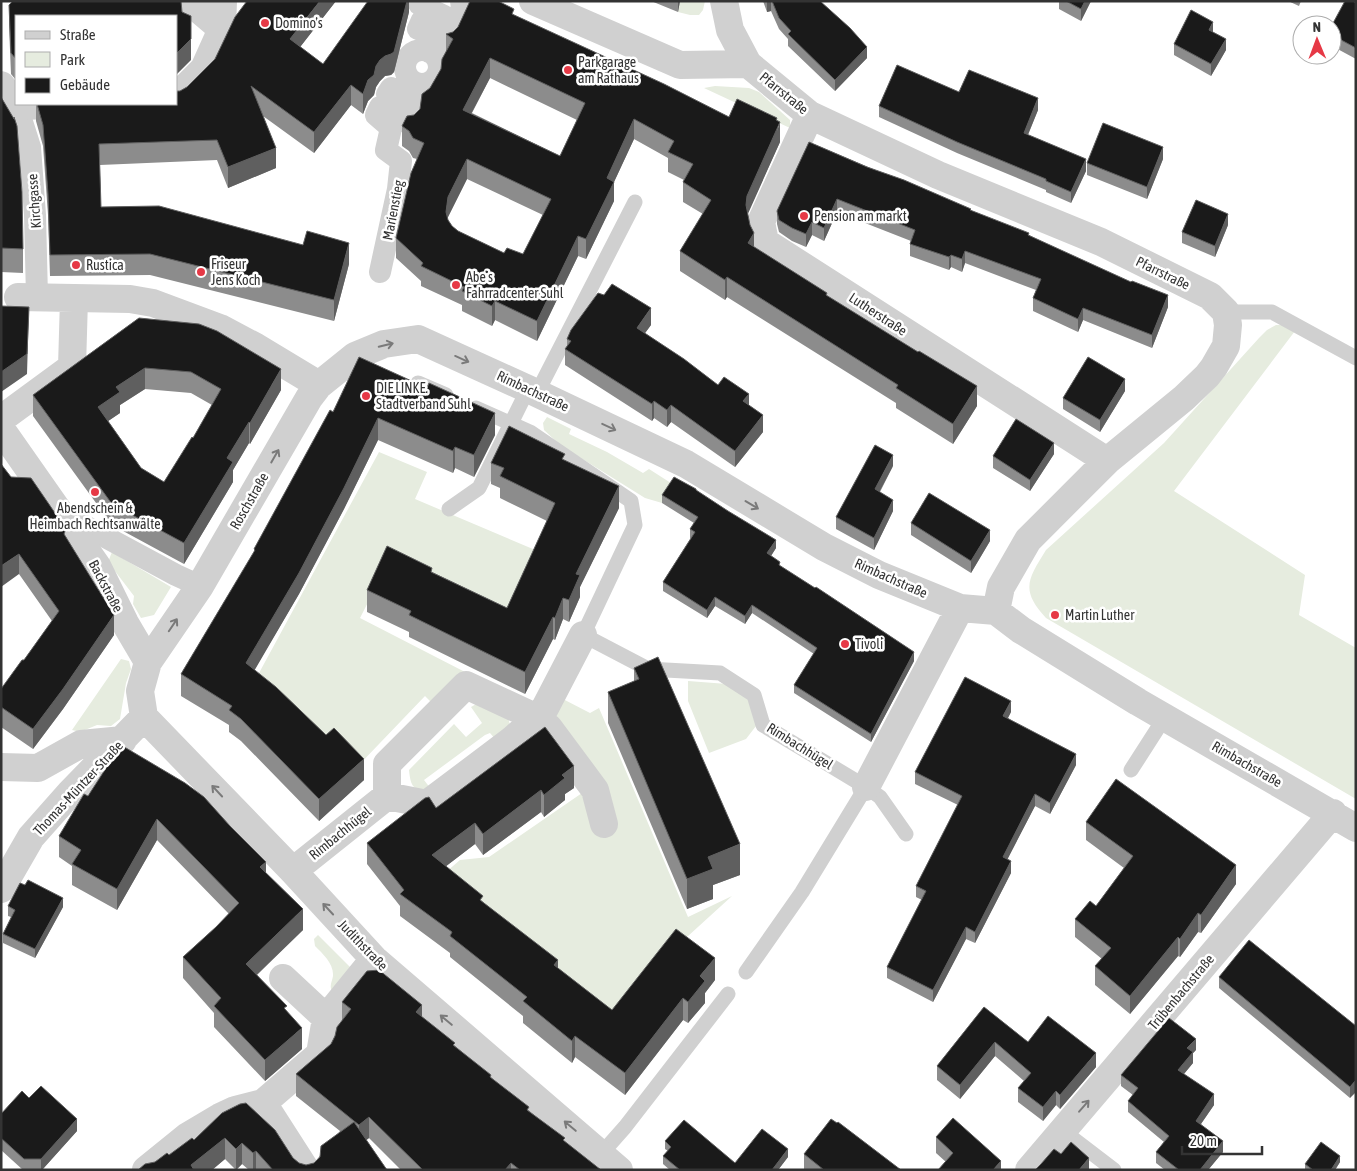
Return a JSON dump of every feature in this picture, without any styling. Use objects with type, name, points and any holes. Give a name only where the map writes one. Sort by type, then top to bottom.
[{"type":"street","points":[[189,1],[222,29]]},
{"type":"street","points":[[178,95],[204,69],[222,29],[223,1]]},
{"type":"street","points":[[420,1],[419,4],[444,16],[440,23],[422,20],[418,29],[437,34],[437,47]]},
{"type":"street","points":[[437,47],[462,8],[461,1]]},
{"type":"street","name":"Pfarrstraße","points":[[533,1],[680,65],[748,64]]},
{"type":"street","name":"Pfarrstraße","points":[[724,1],[730,30],[748,64],[810,115],[938,175],[1101,242],[1210,296],[1226,312]]},
{"type":"street","name":"Marienstieg","points":[[380,272],[398,189],[401,161],[402,133],[387,94],[391,88],[419,102],[439,68],[436,57],[437,47]]},
{"type":"street","name":"Kirchgasse","points":[[1,85],[15,102]]},
{"type":"street","points":[[18,106],[54,105]]},
{"type":"street","name":"Kirchgasse","points":[[18,106],[30,147],[35,215],[19,297]]},
{"type":"street","name":"Lutherstraße","points":[[810,115],[761,222],[765,242],[1107,461]]},
{"type":"street","points":[[19,297],[130,299],[153,302],[220,328],[319,385]]},
{"type":"street","points":[[1,419],[72,367],[74,299]]},
{"type":"street","points":[[996,610],[1001,586],[1028,540],[1107,461],[1184,398],[1214,367],[1226,346],[1228,324],[1226,312]]},
{"type":"street","name":"Rimbachstraße","points":[[418,339],[686,464],[824,547],[879,575],[960,608],[996,610],[1021,630],[1138,702],[1356,828]]},
{"type":"street","name":"Roschstraße","points":[[144,717],[140,691],[148,662],[200,586],[309,398],[319,385],[355,356],[384,344],[418,339]]},
{"type":"street","name":"Backstraße","points":[[1,429],[97,566],[125,623],[148,662]]},
{"type":"street","name":"Backstraße","points":[[59,512],[200,586]]},
{"type":"street","points":[[866,787],[960,608]]},
{"type":"street","points":[[583,635],[545,708],[537,718],[512,740],[427,804],[387,796],[387,764],[466,685],[537,718],[549,728],[595,790],[604,824]]},
{"type":"street","name":"Thomas-Müntzer-Straße","points":[[1,889],[31,837],[70,793],[144,717]]},
{"type":"street","name":"Judithstraße","points":[[144,717],[294,871],[374,959],[611,1162]]},
{"type":"street","points":[[1,767],[38,768],[81,744],[123,740]]},
{"type":"street","name":"Rimbachhügel","points":[[294,871],[387,796]]},
{"type":"street","name":"Trübenbachstraße","points":[[1029,1170],[1333,814]]},
{"type":"street","points":[[146,1170],[188,1136],[212,1122],[235,1110],[262,1103],[320,1054],[326,1018],[374,959]]},
{"type":"street","points":[[283,978],[326,1018]]},
{"type":"street","points":[[262,1103],[306,1170]]},
{"type":"lane","points":[[449,509],[480,488],[511,423],[532,391],[635,202]]},
{"type":"lane","points":[[1226,312],[1272,312],[1356,358]]},
{"type":"lane","points":[[418,383],[530,432],[631,501],[635,525],[583,635]]},
{"type":"lane","name":"Rimbachhügel","points":[[583,635],[648,669],[720,674],[754,696],[764,725],[880,797],[906,834]]},
{"type":"lane","points":[[1131,770],[1165,717]]},
{"type":"lane","points":[[746,972],[802,892],[866,787]]},
{"type":"lane","name":"Judithstraße","points":[[611,1162],[625,1127],[728,994]]},
{"type":"lane","points":[[1063,1131],[1114,1170]]},
{"type":"green space","points":[[680,1],[705,1],[703,10],[699,15],[690,15],[678,12]]},
{"type":"green space","points":[[715,86],[749,88],[759,92],[790,120],[790,128],[704,88]]},
{"type":"green space","points":[[1276,325],[1286,325],[1295,331],[1174,491],[1305,575],[1299,615],[1356,648],[1356,799],[1046,618],[1032,600],[1030,592],[1031,577],[1046,550],[1164,443],[1259,338]]},
{"type":"green space","points":[[547,417],[571,429],[569,434],[607,452],[643,473],[649,469],[674,485],[662,503],[645,498],[560,445],[544,430],[543,423]]},
{"type":"green space","points":[[379,452],[427,472],[415,499],[540,552],[503,623],[387,565],[360,618],[465,672],[437,708],[425,696],[357,767],[253,684]]},
{"type":"green space","points":[[112,552],[171,587],[154,615],[141,618],[133,604],[134,596],[108,562]]},
{"type":"green space","points":[[121,659],[129,661],[131,669],[126,683],[120,719],[111,726],[97,725],[80,732],[72,730]]},
{"type":"green space","points":[[688,681],[727,684],[748,699],[756,726],[746,739],[709,753],[688,701]]},
{"type":"green space","points":[[561,698],[590,713],[599,708],[688,917],[732,896],[676,947],[613,1025],[439,878],[460,860],[489,857],[598,782],[551,715]]},
{"type":"green space","points":[[478,703],[508,717],[511,729],[501,746],[490,733],[485,735],[424,780],[434,793],[415,788],[411,782],[409,770],[454,724],[466,737],[482,723],[471,707]]},
{"type":"green space","points":[[318,935],[356,973],[332,991],[332,967],[315,946],[314,939]]},
{"type":"building","points":[[13,1],[181,1],[182,12],[191,16],[191,39],[178,52],[178,15],[15,15],[15,58],[11,53],[9,5]]},
{"type":"building","points":[[247,1],[320,1],[290,39],[323,64],[368,1],[407,1],[394,52],[380,60],[374,75],[368,80],[363,94],[351,85],[314,132],[251,86],[276,148],[228,167],[217,140],[99,144],[101,207],[159,206],[303,245],[307,231],[349,243],[334,300],[150,254],[50,255],[43,125],[37,105],[178,105],[178,91],[187,87],[215,59],[235,17]]},
{"type":"building","points":[[470,1],[498,1],[514,9],[512,14],[664,84],[729,117],[737,99],[777,118],[776,120],[780,122],[747,196],[746,205],[750,225],[754,233],[748,243],[827,293],[826,295],[977,386],[953,424],[896,388],[898,385],[727,277],[725,280],[680,251],[711,200],[683,182],[693,164],[668,152],[674,141],[634,119],[607,178],[614,182],[586,239],[578,236],[537,321],[495,301],[492,306],[462,291],[464,287],[421,266],[423,263],[396,238],[411,173],[424,143],[413,138],[409,131],[402,126],[407,116],[414,115],[420,109],[422,94],[430,88],[441,69],[442,59],[453,39],[446,34],[453,32],[458,27]],"holes":[[[490,58],[585,103],[560,156],[463,110]],[[467,159],[551,199],[523,254],[507,248],[504,253],[458,231],[448,220],[446,212],[448,197]]]},
{"type":"building","points":[[772,1],[820,1],[850,28],[867,47],[835,80],[788,34],[791,31],[779,18]]},
{"type":"building","points":[[1066,1],[1085,1],[1081,9]]},
{"type":"building","points":[[1345,1],[1356,3],[1356,48],[1342,40],[1342,15],[1337,15]]},
{"type":"building","points":[[1191,10],[1213,22],[1209,30],[1226,39],[1211,64],[1174,44]]},
{"type":"building","points":[[897,65],[959,92],[969,70],[1038,98],[1024,133],[1086,159],[1071,192],[1046,181],[1046,179],[957,142],[879,106]]},
{"type":"building","points":[[1,97],[14,119],[14,117],[17,126],[22,192],[23,249],[1,248]]},
{"type":"building","points":[[1103,123],[1163,147],[1147,187],[1087,163]]},
{"type":"building","points":[[809,142],[1029,233],[1028,235],[1131,282],[1168,295],[1152,335],[1083,308],[1078,319],[1033,298],[1041,279],[965,251],[962,259],[951,255],[949,257],[910,244],[915,230],[837,199],[824,228],[812,222],[806,234],[792,228],[779,220],[777,211]]},
{"type":"building","points":[[1196,200],[1228,214],[1215,246],[1182,232]]},
{"type":"building","points":[[612,284],[651,308],[637,328],[684,359],[718,385],[724,377],[749,394],[743,401],[763,415],[735,451],[671,405],[667,410],[654,401],[652,404],[565,349],[571,341],[567,339],[571,330],[598,293],[604,295]]},
{"type":"building","points":[[1,306],[29,307],[27,354],[1,372]]},
{"type":"building","points":[[139,318],[199,324],[217,331],[281,369],[250,423],[227,458],[233,462],[184,543],[112,504],[33,395]],"holes":[[[145,368],[191,372],[221,389],[193,438],[164,482],[141,468],[98,407],[120,392],[116,387]]]},
{"type":"building","points":[[359,357],[427,388],[429,383],[495,413],[474,455],[455,447],[453,451],[378,418],[299,573],[246,663],[276,687],[326,735],[334,728],[364,759],[319,799],[241,719],[229,710],[232,706],[181,674],[255,550],[330,410],[333,412]]},
{"type":"building","points":[[1088,357],[1125,379],[1100,420],[1063,398]]},
{"type":"building","points":[[1016,419],[1054,443],[1030,480],[993,456]]},
{"type":"building","points":[[509,426],[565,454],[562,459],[619,486],[576,574],[580,575],[569,600],[563,598],[555,618],[553,617],[525,672],[409,615],[411,611],[367,590],[387,546],[432,568],[431,572],[507,608],[555,503],[500,476],[504,468],[491,463]]},
{"type":"building","points":[[875,445],[893,455],[875,489],[893,500],[874,538],[836,517]]},
{"type":"building","points":[[1,464],[11,477],[31,478],[66,529],[64,534],[114,615],[33,729],[1,707],[1,689],[59,611],[19,554],[1,566]]},
{"type":"building","points":[[674,477],[776,540],[767,553],[780,562],[779,565],[816,587],[914,652],[871,734],[794,685],[817,648],[752,605],[745,616],[715,597],[707,610],[663,582],[695,532],[690,529],[698,517],[662,495]]},
{"type":"building","points":[[929,493],[990,530],[971,561],[911,523]]},
{"type":"building","points":[[658,657],[740,844],[708,857],[713,869],[687,879],[608,692],[639,679],[634,668]]},
{"type":"building","points":[[965,677],[1011,701],[1003,716],[1076,754],[1050,803],[1035,794],[1003,857],[1011,861],[975,932],[966,927],[933,990],[887,967],[926,891],[916,886],[962,796],[915,772]]},
{"type":"building","points":[[545,727],[574,766],[562,775],[565,778],[544,795],[541,790],[483,834],[475,823],[432,855],[483,896],[480,900],[558,960],[554,965],[612,1010],[676,929],[715,958],[700,976],[705,981],[688,1002],[683,998],[625,1073],[575,1036],[572,1041],[523,1001],[527,997],[450,936],[452,932],[400,894],[404,890],[367,843],[425,798],[429,797],[436,808]]},
{"type":"building","points":[[121,745],[185,783],[204,797],[266,862],[260,867],[303,909],[246,964],[287,1006],[284,1008],[302,1028],[265,1060],[214,1006],[221,998],[183,957],[239,903],[157,819],[117,889],[72,864],[81,850],[59,836],[84,794],[88,796]]},
{"type":"building","points":[[1116,779],[1236,865],[1201,915],[1198,913],[1180,939],[1178,937],[1130,996],[1095,966],[1111,948],[1075,919],[1090,901],[1096,906],[1133,856],[1086,822]]},
{"type":"building","points":[[28,880],[63,898],[35,949],[3,934],[15,910],[8,906],[20,883],[25,885]]},
{"type":"building","points":[[1249,940],[1356,1026],[1356,1080],[1350,1087],[1219,977]]},
{"type":"building","points":[[379,970],[422,1005],[416,1012],[455,1043],[453,1045],[491,1075],[490,1077],[529,1107],[527,1110],[565,1138],[563,1140],[601,1170],[520,1170],[511,1163],[505,1170],[423,1170],[369,1117],[359,1125],[296,1074],[331,1044],[337,1027],[351,1009],[342,1002],[367,971]]},
{"type":"building","points":[[984,1007],[1028,1042],[1048,1016],[1096,1053],[1060,1095],[1056,1091],[1043,1107],[1018,1088],[1031,1073],[995,1042],[960,1085],[937,1066]]},
{"type":"building","points":[[1169,1018],[1196,1039],[1187,1048],[1193,1052],[1178,1070],[1214,1094],[1196,1121],[1223,1141],[1200,1170],[1179,1170],[1156,1152],[1169,1136],[1128,1101],[1138,1088],[1121,1075]]},
{"type":"building","points":[[41,1086],[77,1119],[41,1159],[24,1159],[1,1138],[1,1114],[22,1091],[29,1098]]},
{"type":"building","points":[[246,1103],[275,1130],[293,1158],[299,1163],[306,1165],[314,1163],[320,1157],[321,1146],[354,1122],[387,1170],[273,1170],[256,1151],[253,1153],[242,1143],[236,1149],[225,1138],[191,1165],[194,1170],[138,1170],[145,1164],[155,1162],[167,1153],[169,1155],[192,1138],[194,1140],[222,1113]]},
{"type":"building","points":[[953,1118],[1001,1161],[993,1170],[938,1170],[953,1153],[936,1137]]},
{"type":"building","points":[[831,1119],[838,1122],[901,1170],[824,1170],[804,1154]]},
{"type":"building","points":[[684,1120],[735,1163],[762,1129],[788,1149],[772,1170],[680,1170],[663,1156],[671,1147],[665,1141]]},
{"type":"building","points":[[1071,1142],[1089,1158],[1079,1170],[1035,1170],[1054,1149],[1061,1154]]},
{"type":"building","points":[[1321,1142],[1340,1156],[1331,1170],[1313,1170],[1305,1164]]},
{"type":"place","name":"Domino's","points":[[265,23]]},
{"type":"place","name":"Parkgarage am Rathaus","points":[[568,70]]},
{"type":"place","name":"Pension am markt","points":[[804,216]]},
{"type":"place","name":"Rustica","points":[[76,265]]},
{"type":"place","name":"Friseur Jens Koch","points":[[201,272]]},
{"type":"place","name":"Abe´s Fahrradcenter Suhl","points":[[456,285]]},
{"type":"place","name":"DIE LINKE. Stadtverband Suhl","points":[[366,396]]},
{"type":"place","name":"Abendschein & Heimbach Rechtsanwälte","points":[[95,492]]},
{"type":"place","name":"Martin Luther","points":[[1055,615]]},
{"type":"place","name":"Tivoli","points":[[845,644]]}]
